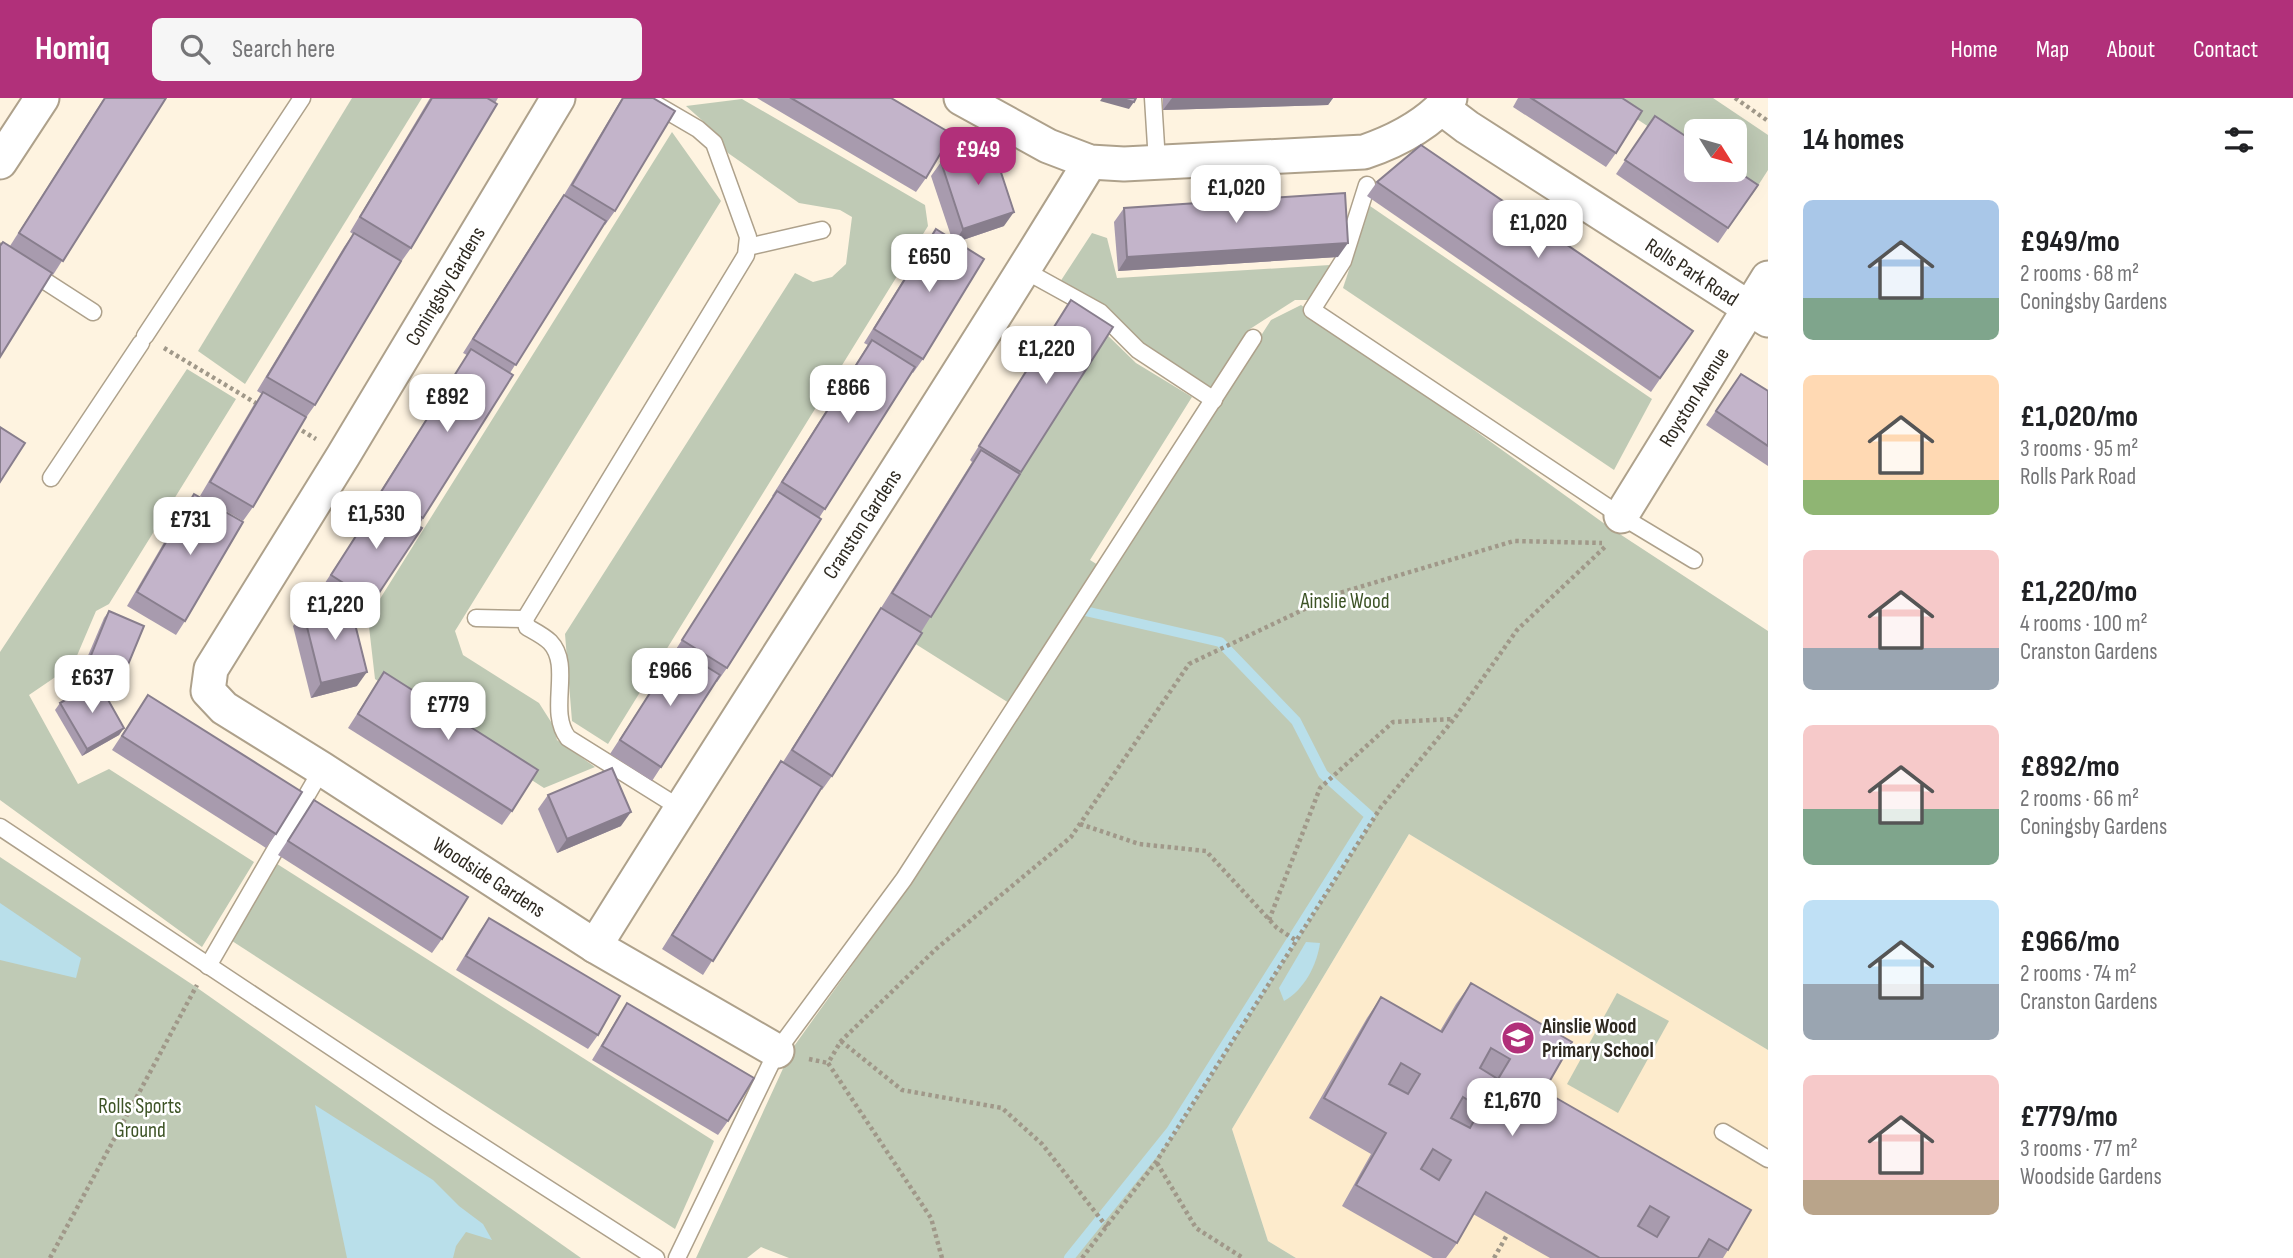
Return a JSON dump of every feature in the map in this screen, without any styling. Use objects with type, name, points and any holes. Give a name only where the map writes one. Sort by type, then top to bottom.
[{"type":"street","points":[[0,162],[42,98]]},
{"type":"street","name":"Coningsby Gardens","points":[[208,691],[211,669],[343,456],[558,98]]},
{"type":"street","points":[[961,98],[1048,146],[1090,162],[1124,164],[1364,152],[1391,142],[1446,103]]},
{"type":"street","name":"Rolls Park Road","points":[[1446,103],[1467,127],[1758,314]]},
{"type":"street","name":"Cranston Gardens","points":[[595,946],[1090,162]]},
{"type":"street","name":"Royston Avenue","points":[[1621,516],[1758,314],[1768,278]]},
{"type":"street","name":"Woodside Gardens","points":[[208,691],[224,708],[595,946],[777,1051]]},
{"type":"lane","points":[[51,478],[302,98]]},
{"type":"lane","points":[[645,98],[698,129],[714,143],[748,237],[748,247],[741,263],[525,619],[527,627],[551,643],[558,660],[559,722],[568,738],[680,808]]},
{"type":"lane","points":[[1153,98],[1157,162]]},
{"type":"lane","points":[[1367,185],[1343,261],[1312,310],[1621,516],[1694,560]]},
{"type":"lane","points":[[748,247],[822,230]]},
{"type":"lane","points":[[0,252],[93,312]]},
{"type":"lane","points":[[1024,270],[1100,312],[1138,350],[1214,400]]},
{"type":"lane","points":[[677,1258],[777,1051],[904,879],[1253,338]]},
{"type":"lane","points":[[476,618],[525,619]]},
{"type":"lane","points":[[208,967],[322,769]]},
{"type":"lane","points":[[0,827],[208,967],[656,1258]]},
{"type":"lane","points":[[1723,1132],[1768,1159]]},
{"type":"path","points":[[1735,98],[1768,121]]},
{"type":"path","points":[[143,339],[262,407]]},
{"type":"path","points":[[285,421],[343,456]]},
{"type":"path","points":[[942,1258],[932,1218],[828,1063],[841,1041],[936,949],[1071,836],[1189,664],[1336,594],[1514,541],[1610,543],[1517,630],[1454,719],[1381,807],[1156,1162],[1082,1258]]},
{"type":"path","points":[[1269,920],[1320,788],[1393,722],[1454,719]]},
{"type":"path","points":[[1080,824],[1139,844],[1206,851],[1277,928],[1297,941]]},
{"type":"path","points":[[50,1258],[197,986]]},
{"type":"path","points":[[841,1041],[902,1090],[1002,1108],[1042,1144],[1108,1227]]},
{"type":"path","points":[[1156,1162],[1196,1228],[1243,1258]]},
{"type":"path","points":[[1494,1258],[1507,1235]]},
{"type":"shaded area","name":"Ainslie Wood Primary School","points":[[1409,834],[1768,1050],[1768,1258],[1296,1258],[1268,1241],[1232,1129]]},
{"type":"green space","points":[[352,98],[422,98],[245,384],[198,351]]},
{"type":"green space","points":[[1605,98],[1713,98],[1744,119],[1684,119],[1684,150]]},
{"type":"green space","points":[[742,99],[925,205],[928,226],[608,744],[572,721],[565,634],[795,273],[813,282],[832,277],[846,264],[852,217],[840,210],[799,203],[728,153],[714,131],[686,106]]},
{"type":"green space","points":[[1747,121],[1768,135],[1768,170],[1752,195],[1732,182],[1747,182]]},
{"type":"green space","points":[[672,132],[721,201],[455,631],[463,655],[539,703],[553,725],[557,740],[595,767],[544,788],[375,679],[368,618]]},
{"type":"green space","points":[[1370,206],[1652,399],[1614,470],[1343,288]]},
{"type":"green space","points":[[1092,233],[1107,238],[1117,278],[1330,265],[1309,300],[1295,300],[1250,329],[1210,388],[1155,354],[1129,334],[1110,309],[1060,282]]},
{"type":"green space","name":"Ainslie Wood","points":[[1301,305],[1609,527],[1768,631],[1768,1050],[1409,834],[1232,1129],[1268,1241],[1296,1258],[789,1258],[761,1247],[747,1258],[696,1258],[792,1049],[911,883],[1271,320]]},
{"type":"green space","points":[[1098,326],[1136,363],[1192,397],[1090,560],[1098,565],[1009,703],[914,643]]},
{"type":"green space","points":[[187,369],[236,399],[109,604],[96,611],[73,665],[29,695],[78,784],[109,769],[254,862],[202,947],[0,800],[0,652]]},
{"type":"green space","name":"Rolls Sports Ground","points":[[0,857],[196,987],[581,1258],[0,1258]]},
{"type":"green space","points":[[274,862],[714,1141],[675,1229],[229,939]]},
{"type":"green space","points":[[1617,993],[1669,1021],[1618,1113],[1567,1084]]},
{"type":"water","points":[[0,903],[81,958],[76,978],[0,960]]},
{"type":"water","points":[[1306,942],[1320,943],[1316,960],[1303,984],[1284,1001],[1279,988]]},
{"type":"water","points":[[315,1105],[433,1180],[459,1206],[483,1224],[492,1240],[466,1232],[456,1246],[453,1258],[347,1258]]},
{"type":"building","points":[[105,98],[166,98],[63,261],[19,233]]},
{"type":"building","points":[[432,98],[487,98],[497,104],[411,248],[360,217]]},
{"type":"building","points":[[623,98],[653,98],[675,111],[615,211],[572,185]]},
{"type":"building","points":[[791,98],[891,98],[952,134],[926,178]]},
{"type":"building","points":[[1119,98],[1136,98],[1134,102]]},
{"type":"building","points":[[1531,98],[1622,98],[1642,111],[1616,153]]},
{"type":"building","points":[[1655,116],[1684,135],[1684,182],[1747,182],[1747,178],[1758,185],[1728,228],[1625,160]]},
{"type":"building","points":[[992,145],[1014,212],[963,229],[941,162]]},
{"type":"building","points":[[1421,145],[1693,331],[1660,378],[1377,182]]},
{"type":"building","points":[[1345,193],[1348,243],[1127,257],[1124,208]]},
{"type":"building","points":[[564,195],[606,221],[516,365],[473,339]]},
{"type":"building","points":[[936,229],[984,259],[923,359],[874,329]]},
{"type":"building","points":[[354,233],[401,261],[315,405],[267,377]]},
{"type":"building","points":[[3,242],[52,273],[0,357],[0,246]]},
{"type":"building","points":[[1071,300],[1113,327],[1021,472],[979,446]]},
{"type":"building","points":[[872,340],[915,367],[825,509],[782,482]]},
{"type":"building","points":[[471,349],[513,375],[423,518],[381,492]]},
{"type":"building","points":[[1741,374],[1768,391],[1768,446],[1716,411]]},
{"type":"building","points":[[263,392],[306,417],[253,507],[210,482]]},
{"type":"building","points":[[0,427],[25,443],[0,482]]},
{"type":"building","points":[[981,450],[1020,474],[931,617],[892,593]]},
{"type":"building","points":[[777,491],[821,519],[727,668],[682,640]]},
{"type":"building","points":[[194,494],[243,522],[185,621],[137,592]]},
{"type":"building","points":[[379,500],[422,528],[373,602],[331,575]]},
{"type":"building","points":[[349,600],[367,672],[321,683],[303,611]]},
{"type":"building","points":[[881,608],[922,633],[832,776],[792,750]]},
{"type":"building","points":[[109,611],[144,626],[125,672],[90,658]]},
{"type":"building","points":[[678,649],[720,675],[661,767],[620,740]]},
{"type":"building","points":[[384,672],[538,770],[512,811],[358,714]]},
{"type":"building","points":[[98,682],[124,728],[87,749],[60,703]]},
{"type":"building","points":[[148,695],[302,792],[276,834],[122,736]]},
{"type":"building","points":[[781,761],[822,787],[713,961],[672,935]]},
{"type":"building","points":[[612,768],[631,812],[567,839],[548,795]]},
{"type":"building","points":[[314,800],[468,897],[442,939],[288,841]]},
{"type":"building","points":[[489,918],[620,996],[598,1035],[466,956]]},
{"type":"building","name":"Ainslie Wood Primary School","points":[[1471,983],[1572,1042],[1544,1091],[1751,1210],[1728,1250],[1709,1239],[1698,1258],[1600,1258],[1486,1192],[1457,1243],[1356,1185],[1386,1133],[1324,1098],[1381,997],[1442,1032]],"holes":[[[1491,1048],[1510,1059],[1498,1079],[1480,1068]],[[1401,1063],[1420,1074],[1408,1094],[1389,1084]],[[1463,1097],[1481,1108],[1470,1128],[1451,1118]],[[1433,1149],[1451,1160],[1439,1180],[1421,1169]],[[1650,1206],[1669,1217],[1657,1237],[1638,1226]]]},
{"type":"building","points":[[627,1003],[754,1078],[728,1121],[602,1046]]},
{"type":"waterway","points":[[1069,1258],[1171,1131],[1370,816],[1323,774],[1296,721],[1220,642],[1085,611]]},
{"type":"place","name":"Ainslie Wood Primary School","points":[[1518,1038]]}]
